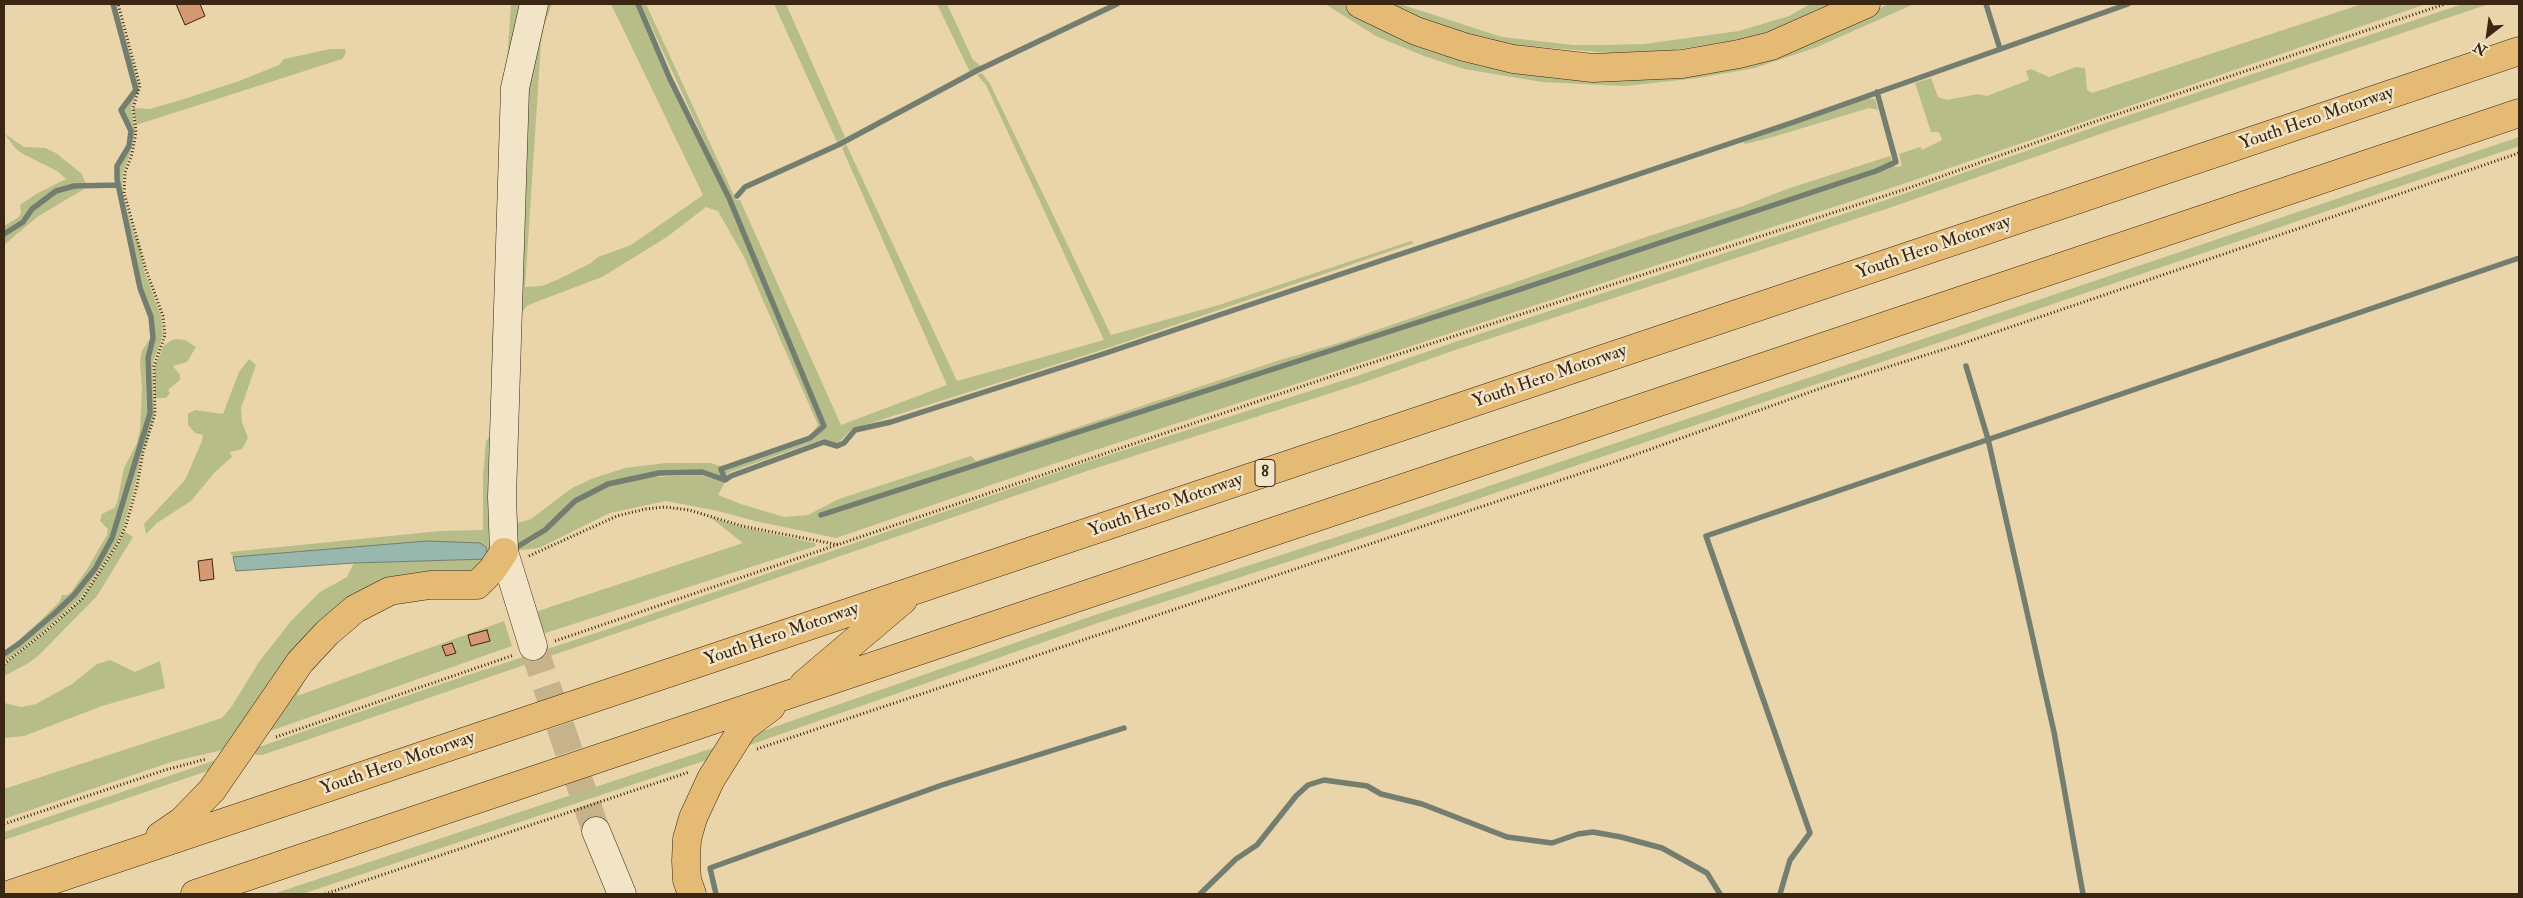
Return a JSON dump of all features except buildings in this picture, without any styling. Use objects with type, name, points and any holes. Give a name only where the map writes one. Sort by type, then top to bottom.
[{"type":"main road","points":[[1360,4],[1416,31],[1464,47],[1529,62],[1592,68],[1682,64],[1739,54],[1771,46],[1866,4]]},
{"type":"main road","name":"Youth Hero Motorway","points":[[11,894],[2519,51]]},
{"type":"main road","points":[[195,894],[2519,112]]},
{"type":"main road","points":[[136,852],[182,821],[212,790],[300,662],[327,633],[355,609],[390,591],[430,585],[477,585],[492,570],[504,552]]},
{"type":"main road","points":[[692,894],[687,880],[687,839],[693,818],[723,760],[743,728],[763,712],[794,693],[914,591]]},
{"type":"street","points":[[533,647],[504,552],[502,487],[515,88],[534,4]]},
{"type":"street","points":[[596,831],[622,894]]},
{"type":"path","points":[[4,664],[46,632],[82,599],[118,544],[126,526],[143,452],[156,414],[154,366],[165,335],[163,316],[146,270],[124,194],[125,172],[132,154],[136,132],[132,108],[140,86],[118,4]]},
{"type":"path","points":[[4,824],[164,770],[240,749],[533,647],[839,545],[1350,370],[1909,188],[2091,123],[2445,4]]},
{"type":"path","points":[[325,894],[1600,467],[1827,386],[1970,341],[2519,153]]},
{"type":"path","points":[[504,552],[516,558],[535,555],[617,516],[645,509],[665,507],[689,510],[742,526],[839,545]]},
{"type":"green space","points":[[114,4],[116,4],[139,86],[131,108],[135,132],[130,154],[123,172],[122,194],[134,234],[140,246],[144,271],[161,316],[163,335],[152,365],[154,414],[142,452],[124,525],[117,543],[81,597],[45,630],[4,662],[4,657],[22,645],[76,596],[97,570],[114,539],[151,413],[149,358],[154,338],[152,316],[142,287],[118,179],[118,166],[131,146],[133,131],[122,110],[137,90]]},
{"type":"green space","points":[[511,4],[522,4],[494,555],[480,572],[393,583],[231,748],[171,762],[4,819],[4,789],[222,718],[232,706],[259,662],[291,621],[320,592],[347,577],[354,563],[488,559],[233,557],[230,552],[440,531],[483,530],[483,477],[486,441],[491,435],[492,340],[504,171],[499,134],[504,103]]},
{"type":"green space","points":[[539,4],[552,4],[544,26],[541,43],[525,287],[542,286],[591,263],[598,257],[631,245],[703,195],[611,4],[636,4],[730,206],[822,426],[810,436],[818,425],[744,257],[718,211],[706,207],[667,237],[602,277],[528,305],[524,309],[520,316],[515,501],[518,523],[531,519],[572,488],[594,478],[625,468],[666,463],[711,463],[723,467],[720,469],[723,478],[702,470],[658,471],[607,482],[574,500],[542,530],[516,545],[507,528],[525,87]]},
{"type":"green space","points":[[641,4],[646,4],[736,200],[740,200],[841,425],[947,385],[842,148],[846,144],[957,381],[1104,340],[986,85],[977,75],[982,73],[990,84],[1111,335],[1219,305],[1411,241],[1414,243],[1108,348],[852,429],[838,443],[823,439],[730,472],[725,476],[724,470],[811,439],[826,426],[733,203]]},
{"type":"green space","points":[[774,4],[786,4],[845,137],[837,142]]},
{"type":"green space","points":[[937,4],[947,4],[973,60],[981,66],[970,72]]},
{"type":"green space","points":[[1325,4],[1342,4],[1368,20],[1500,68],[1814,38],[1889,4],[1914,4],[1817,47],[1755,68],[1698,78],[1625,86],[1542,82],[1464,69],[1424,56],[1376,36]]},
{"type":"green space","points":[[1387,4],[1400,4],[1502,37],[1573,45],[1607,45],[1644,44],[1739,31],[1789,16],[1810,4],[1838,4],[1761,36],[1668,51],[1609,53],[1494,43],[1433,25]]},
{"type":"green space","points":[[2362,4],[2426,4],[1900,185],[1029,472],[836,538],[666,501],[610,513],[539,548],[512,551],[532,542],[577,503],[591,495],[612,485],[648,477],[700,475],[725,482],[718,495],[741,504],[784,517],[808,515],[839,499],[971,456],[976,461],[1280,360],[1342,342],[1646,237],[1743,206],[1790,188],[1890,156],[1895,167],[1902,166],[1899,154],[1920,147],[1922,150],[1942,140],[1939,132],[1931,132],[1915,83],[1931,78],[1938,97],[1947,100],[1978,94],[1987,96],[2029,80],[2026,71],[2031,69],[2049,77],[2076,67],[2085,68],[2087,90],[2092,93]]},
{"type":"green space","points":[[2463,4],[2489,4],[2109,131],[1892,207],[1455,350],[1359,384],[1090,470],[298,743],[262,755],[253,753],[256,748],[611,628],[1087,462],[1357,376],[1889,199],[2106,123]]},
{"type":"green space","points":[[330,49],[345,49],[346,53],[342,59],[136,125],[133,108],[150,109],[184,99],[239,81],[279,65],[284,59]]},
{"type":"green space","points":[[1867,98],[1875,99],[1878,110],[1869,108],[1766,139],[1745,144],[1742,141]]},
{"type":"green space","points":[[5,134],[24,147],[45,148],[56,153],[82,174],[85,182],[91,185],[67,185],[54,190],[35,205],[20,221],[4,231],[4,226],[19,217],[21,213],[20,205],[36,194],[66,179],[57,171],[23,154],[15,148]]},
{"type":"green space","points":[[2519,137],[2519,146],[1380,532],[1095,624],[741,748],[757,733],[1092,616],[1377,524]]},
{"type":"green space","points":[[74,188],[84,189],[37,217],[4,245],[4,235],[24,223],[33,210],[57,192]]},
{"type":"green space","points":[[150,338],[145,358],[147,413],[111,538],[93,568],[73,594],[20,643],[4,653],[60,601],[62,595],[67,595],[71,592],[107,535],[108,529],[100,521],[102,514],[114,508],[117,503],[124,468],[137,443],[140,429],[142,389],[140,362],[142,351]]},
{"type":"green space","points":[[174,339],[185,340],[196,347],[187,362],[173,366],[180,375],[180,380],[168,390],[170,393],[166,398],[155,398],[155,366],[164,345]]},
{"type":"green space","points":[[249,359],[256,365],[241,408],[242,422],[248,438],[242,449],[230,452],[232,457],[214,473],[191,501],[157,523],[146,534],[144,524],[185,480],[202,441],[203,435],[195,433],[188,425],[188,414],[195,410],[223,414],[239,372]]},
{"type":"green space","points":[[710,517],[741,527],[815,543],[816,546],[536,636],[532,613],[743,543]]},
{"type":"green space","points":[[124,531],[133,537],[97,596],[38,656],[4,676],[4,665],[47,632],[82,599],[119,544]]},
{"type":"green space","points":[[504,621],[512,646],[256,736],[322,647],[297,696]]},
{"type":"green space","points":[[110,660],[135,672],[160,661],[165,688],[102,706],[24,736],[4,738],[4,703],[21,707],[36,704],[72,684],[97,664]]},
{"type":"green space","points":[[725,744],[716,757],[302,894],[273,894]]},
{"type":"green space","points":[[216,760],[219,767],[4,840],[4,832]]},
{"type":"water","points":[[427,541],[480,543],[486,547],[488,559],[354,563],[236,571],[233,557]]},
{"type":"waterway","points":[[4,654],[55,613],[74,595],[95,569],[112,538],[150,413],[148,358],[153,338],[151,317],[140,288],[117,179],[117,166],[129,146],[131,131],[121,110],[136,90],[113,4]]},
{"type":"waterway","points":[[638,4],[670,79],[729,198],[824,426],[810,438],[721,469],[725,480]]},
{"type":"waterway","points":[[737,196],[745,187],[838,145],[976,71],[1117,4]]},
{"type":"waterway","points":[[1986,4],[2000,49]]},
{"type":"waterway","points":[[517,547],[545,530],[575,501],[608,484],[659,473],[702,472],[725,480],[731,476],[824,442],[837,446],[844,443],[855,430],[891,422],[1103,354],[1794,122],[2128,4]]},
{"type":"waterway","points":[[821,515],[1512,292],[1876,171],[1896,162],[1877,92]]},
{"type":"waterway","points":[[4,234],[23,222],[32,209],[56,191],[74,186],[118,185]]},
{"type":"waterway","points":[[1780,894],[1790,860],[1810,833],[1706,536],[2519,258]]},
{"type":"waterway","points":[[1966,366],[1988,439],[2054,732],[2083,894]]},
{"type":"waterway","points":[[716,894],[710,868],[942,785],[1124,728]]},
{"type":"waterway","points":[[1200,894],[1236,859],[1257,845],[1296,796],[1308,785],[1324,780],[1367,786],[1381,794],[1422,804],[1507,837],[1552,843],[1578,834],[1593,832],[1662,848],[1707,873],[1720,894]]},
{"type":"tunnel","points":[[533,646],[596,831]]}]
